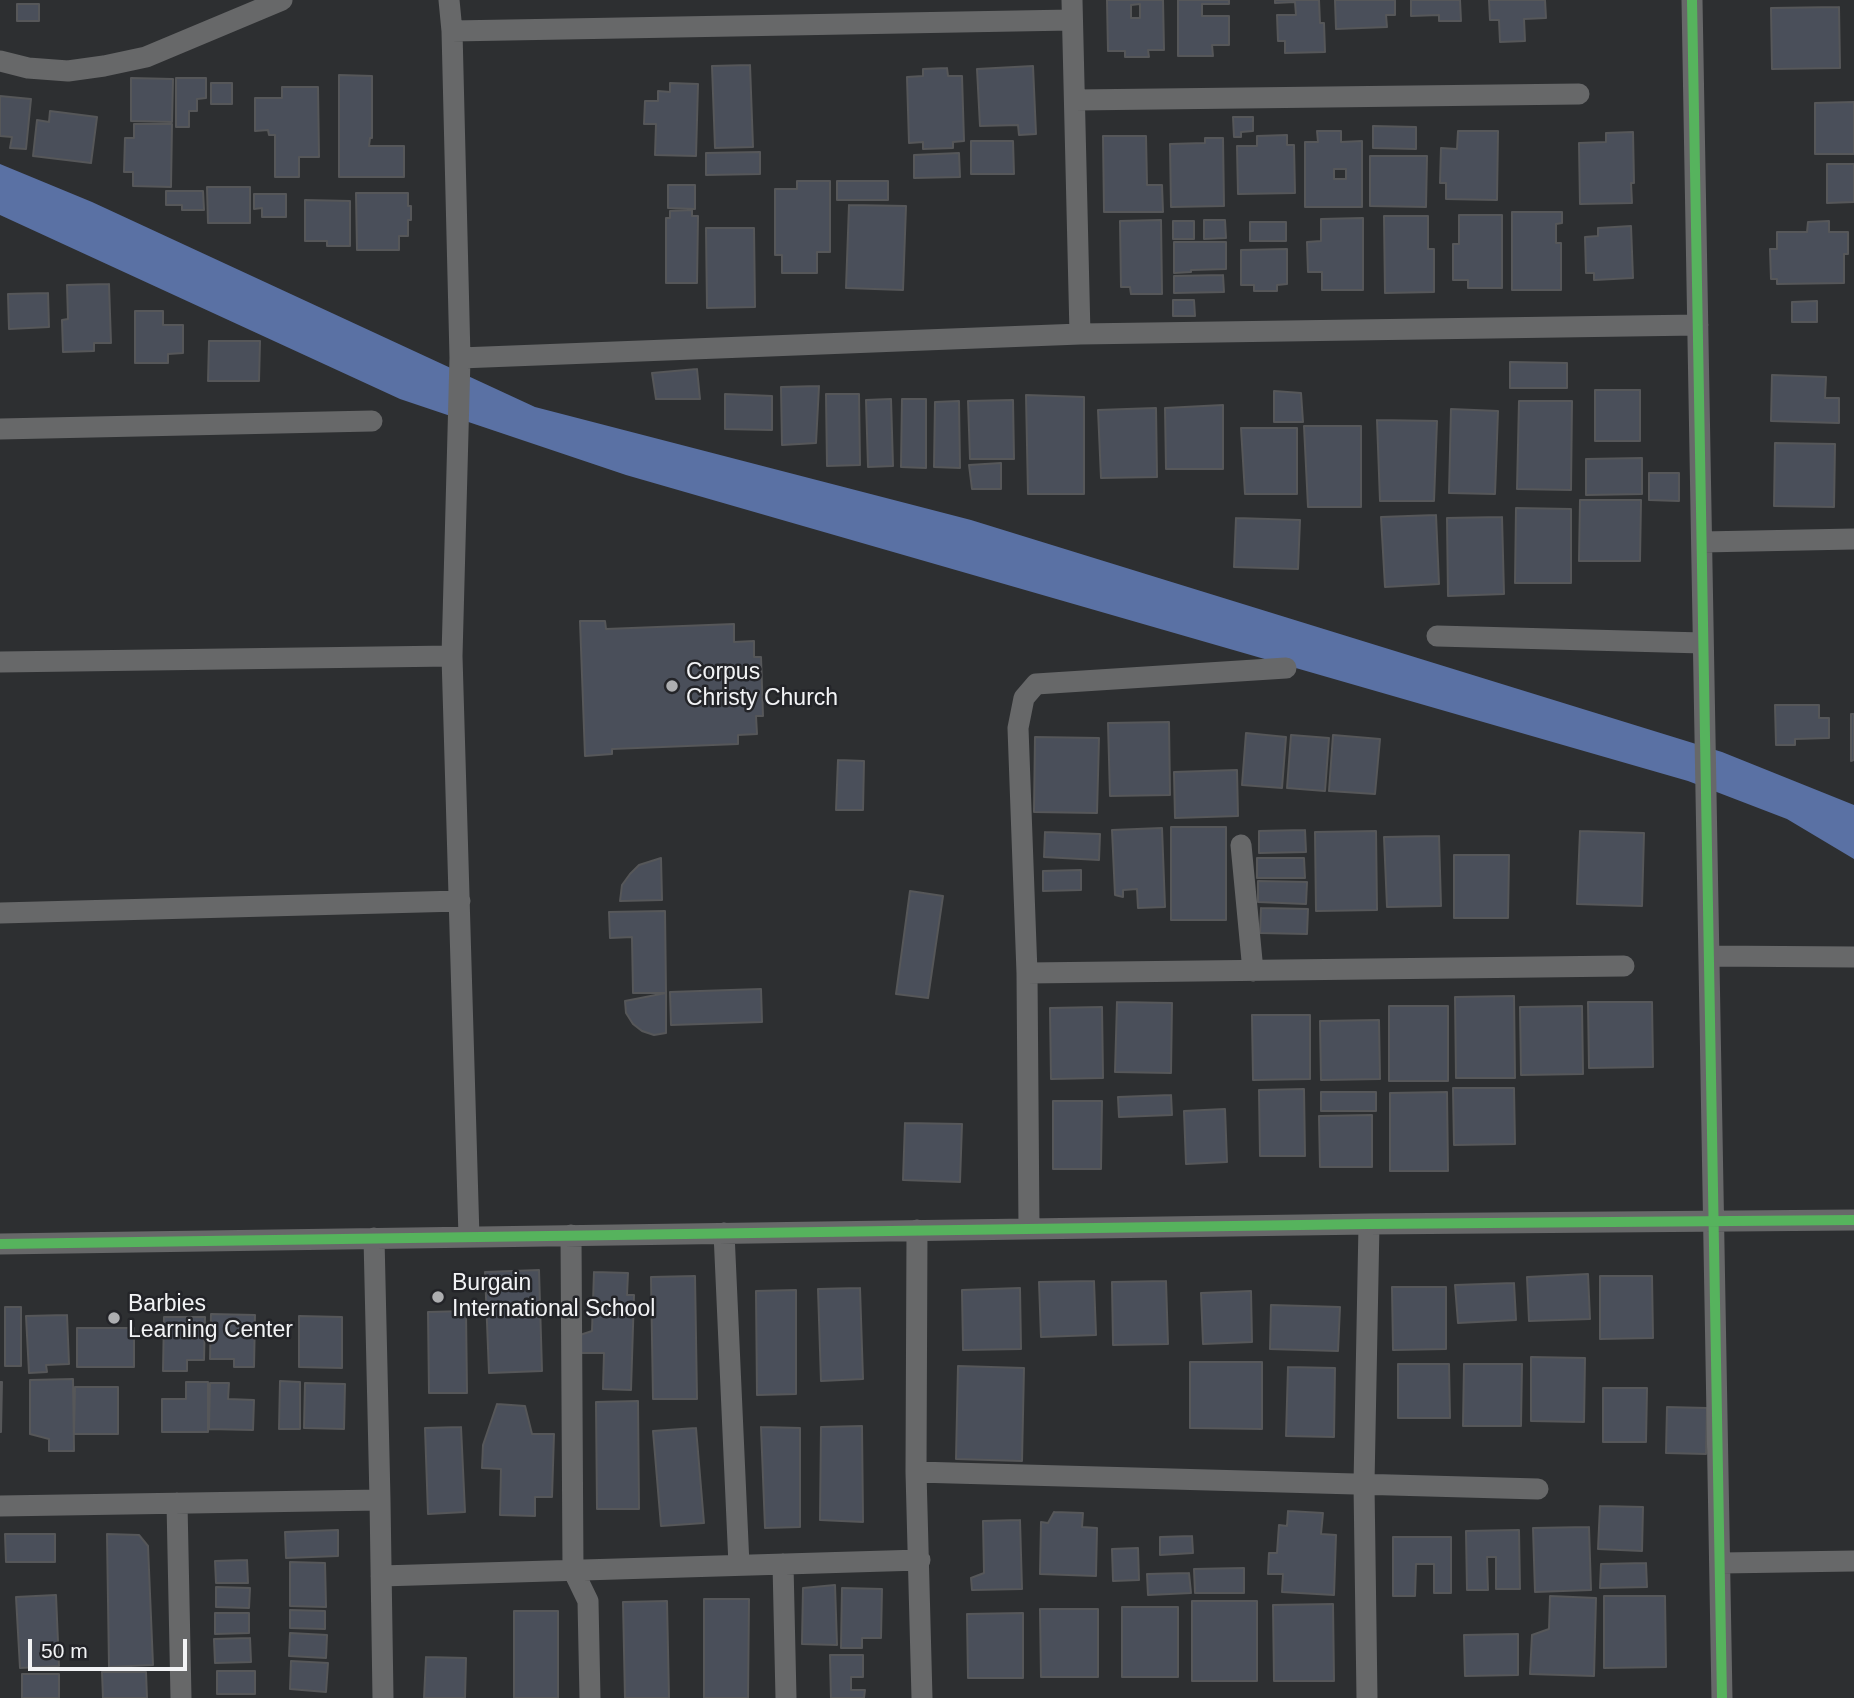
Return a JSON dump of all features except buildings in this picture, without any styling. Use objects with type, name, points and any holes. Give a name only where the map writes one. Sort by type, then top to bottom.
[{"type":"street","points":[[0,61],[28,68],[68,71],[146,57],[282,0]]},
{"type":"street","points":[[449,0],[460,361],[452,656],[469,1237]]},
{"type":"street","points":[[1692,0],[1722,1698]]},
{"type":"street","points":[[452,31],[1072,10],[1080,334]]},
{"type":"street","points":[[1075,100],[1579,94]]},
{"type":"street","points":[[460,361],[1080,334],[1698,325]]},
{"type":"street","points":[[0,429],[372,421]]},
{"type":"street","points":[[1702,542],[1854,540]]},
{"type":"street","points":[[1437,636],[1703,643]]},
{"type":"street","points":[[0,662],[452,656]]},
{"type":"street","points":[[1029,1229],[1027,973],[1018,728],[1024,698],[1036,684],[1286,668]]},
{"type":"street","points":[[1241,845],[1253,971]]},
{"type":"street","points":[[0,912],[460,901]]},
{"type":"street","points":[[1709,956],[1854,957]]},
{"type":"street","points":[[1027,973],[1625,966]]},
{"type":"street","points":[[0,1244],[1369,1224],[1854,1220]]},
{"type":"street","points":[[1367,1698],[1364,1484],[1369,1224]]},
{"type":"street","points":[[917,1230],[916,1472],[922,1698]]},
{"type":"street","points":[[724,1233],[740,1565]]},
{"type":"street","points":[[571,1236],[573,1570],[588,1601],[590,1698]]},
{"type":"street","points":[[374,1238],[383,1698]]},
{"type":"street","points":[[916,1472],[1538,1489]]},
{"type":"street","points":[[0,1506],[380,1500]]},
{"type":"street","points":[[177,1503],[181,1698]]},
{"type":"street","points":[[381,1576],[920,1560]]},
{"type":"street","points":[[1721,1563],[1854,1561]]},
{"type":"street","points":[[783,1564],[786,1698]]},
{"type":"water","points":[[0,164],[92,202],[535,407],[971,520],[1722,752],[1854,805],[1854,859],[1787,819],[1688,781],[626,475],[400,399],[0,215]]},
{"type":"cycle path","points":[[1692,0],[1722,1698]]},
{"type":"cycle path","points":[[0,1244],[1369,1224],[1854,1220]]},
{"type":"place","name":"Corpus Christy Church","points":[[672,686]]},
{"type":"place","name":"Burgain International School","points":[[438,1297]]},
{"type":"place","name":"Barbies Learning Center","points":[[114,1318]]}]
